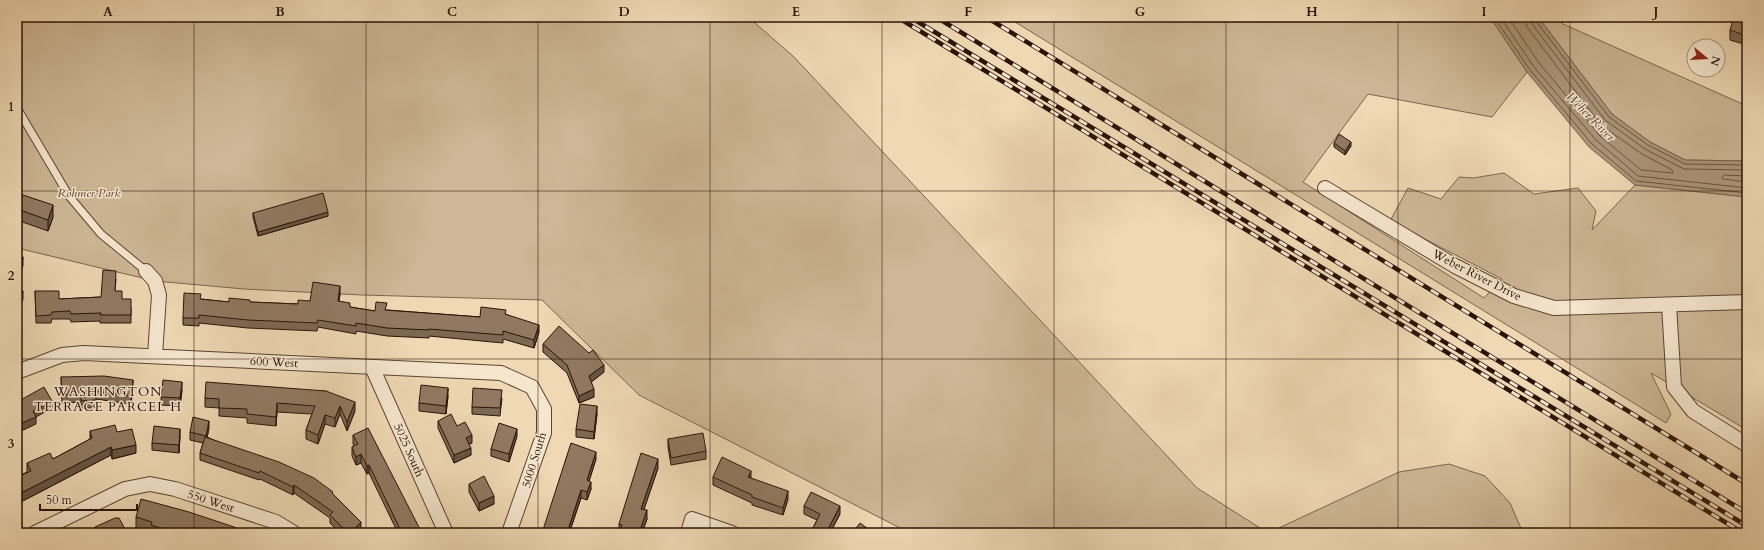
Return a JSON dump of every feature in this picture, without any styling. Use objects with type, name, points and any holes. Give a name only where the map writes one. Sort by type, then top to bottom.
[{"type":"street","name":"Weber River Drive","points":[[1325,188],[1455,266],[1514,296],[1554,308],[1747,302]]},
{"type":"street","points":[[146,271],[155,281],[159,295],[155,356]]},
{"type":"street","points":[[1669,305],[1674,387],[1693,412],[1747,444]]},
{"type":"street","name":"600 West","points":[[17,372],[62,355],[84,353],[502,373],[532,387]]},
{"type":"street","name":"5025 South","points":[[372,367],[446,533]]},
{"type":"street","name":"5000 South","points":[[510,533],[544,433],[544,409],[532,387]]},
{"type":"street","name":"550 West","points":[[35,533],[125,489],[150,484],[175,489],[276,522],[294,533]]},
{"type":"street","points":[[688,533],[692,519],[732,533]]},
{"type":"lane","points":[[17,108],[70,196],[101,234],[146,271]]},
{"type":"green space","name":"Rohmer Park","points":[[17,17],[748,17],[793,56],[1197,488],[1268,533],[910,533],[639,395],[542,300],[362,295],[244,289],[155,281],[17,248]]},
{"type":"green space","points":[[1007,17],[1490,17],[1527,72],[1492,117],[1368,94],[1303,182],[1484,298],[1502,279],[1390,221],[1408,188],[1441,199],[1459,177],[1473,178],[1504,173],[1534,194],[1578,188],[1596,211],[1592,230],[1635,185],[1747,197],[1747,430],[1651,373],[1671,414],[1666,423]]},
{"type":"green space","points":[[1538,17],[1557,17],[1563,24],[1747,106],[1747,161],[1685,160],[1650,142],[1612,114]]},
{"type":"green space","points":[[1449,464],[1485,476],[1510,503],[1523,533],[1268,533],[1399,472]]},
{"type":"water","name":"Weber River","points":[[1490,17],[1538,17],[1612,114],[1650,142],[1685,160],[1747,161],[1747,197],[1635,185],[1589,147],[1527,72]]},
{"type":"building","points":[[1734,17],[1747,17],[1747,36],[1730,30]]},
{"type":"building","points":[[1339,134],[1351,142],[1345,151],[1334,143]]},
{"type":"building","points":[[17,193],[53,205],[48,220],[17,209]]},
{"type":"building","points":[[323,193],[328,212],[258,232],[253,213]]},
{"type":"building","points":[[17,255],[23,257],[17,280]]},
{"type":"building","points":[[103,270],[116,271],[115,291],[122,291],[122,299],[131,299],[131,315],[100,315],[101,313],[71,314],[70,311],[52,312],[51,315],[36,316],[35,291],[59,291],[59,299],[101,297]]},
{"type":"building","points":[[313,282],[340,286],[338,301],[350,303],[350,307],[375,311],[376,302],[387,303],[385,310],[480,317],[481,307],[506,310],[505,314],[539,325],[534,340],[503,331],[503,335],[429,329],[387,328],[356,323],[356,326],[318,320],[317,323],[248,320],[199,315],[199,318],[183,318],[184,293],[201,294],[200,299],[229,302],[229,298],[250,300],[250,302],[298,304],[298,300],[310,301]]},
{"type":"building","points":[[17,291],[23,291],[17,309]]},
{"type":"building","points":[[559,326],[589,353],[593,350],[604,365],[589,376],[594,389],[579,396],[567,365],[543,344]]},
{"type":"building","points":[[104,376],[133,380],[131,396],[96,391],[96,400],[81,401],[81,394],[62,395],[61,377]]},
{"type":"building","points":[[163,380],[182,382],[180,398],[161,397]]},
{"type":"building","points":[[206,382],[326,391],[355,402],[347,422],[340,406],[335,418],[325,415],[318,435],[306,430],[315,406],[277,403],[276,417],[247,414],[247,409],[219,408],[219,399],[205,398]]},
{"type":"building","points":[[421,385],[448,388],[446,406],[419,403]]},
{"type":"building","points":[[44,387],[52,401],[33,411],[36,417],[17,425],[17,402]]},
{"type":"building","points":[[473,388],[502,390],[500,408],[472,407]]},
{"type":"building","points":[[580,404],[597,406],[594,432],[576,429]]},
{"type":"building","points":[[451,414],[457,426],[465,422],[472,435],[466,438],[471,448],[454,455],[438,421]]},
{"type":"building","points":[[193,417],[209,421],[206,436],[190,432]]},
{"type":"building","points":[[499,423],[517,429],[509,454],[491,449]]},
{"type":"building","points":[[115,425],[117,432],[132,429],[136,445],[112,450],[111,447],[17,495],[17,477],[31,471],[27,463],[50,453],[53,459],[92,438],[90,431]]},
{"type":"building","points":[[154,426],[180,429],[179,445],[152,443]]},
{"type":"building","points":[[368,428],[422,533],[402,533],[369,465],[367,466],[361,454],[356,457],[352,447],[358,444],[353,435]]},
{"type":"building","points":[[703,433],[706,451],[671,458],[668,439]]},
{"type":"building","points":[[205,437],[279,462],[314,478],[333,492],[332,493],[361,522],[350,533],[348,533],[330,515],[333,512],[294,485],[293,487],[260,471],[259,473],[200,453]]},
{"type":"building","points":[[571,443],[596,452],[587,480],[591,482],[587,492],[581,490],[568,530],[576,533],[542,533]]},
{"type":"building","points":[[641,453],[658,459],[641,509],[647,510],[639,533],[619,533],[622,525],[619,524]]},
{"type":"building","points":[[722,457],[751,471],[748,477],[788,491],[783,508],[752,497],[752,495],[713,477]]},
{"type":"building","points":[[484,476],[494,496],[479,503],[469,484]]},
{"type":"building","points":[[811,492],[840,506],[826,533],[813,528],[820,514],[804,506]]},
{"type":"building","points":[[141,499],[189,512],[252,533],[176,533],[151,525],[152,522],[136,517]]},
{"type":"building","points":[[115,518],[119,518],[126,531],[122,533],[98,533],[95,527]]},
{"type":"building","points":[[860,523],[871,531],[869,533],[852,533]]},
{"type":"railway","points":[[897,17],[1743,533]]},
{"type":"railway","points":[[910,17],[1747,526]]},
{"type":"railway","points":[[936,17],[1747,513]]},
{"type":"railway","points":[[986,17],[1747,484]]},
{"type":"district","name":"WASHINGTON TERRACE PARCEL H","points":[[108,398]]}]
